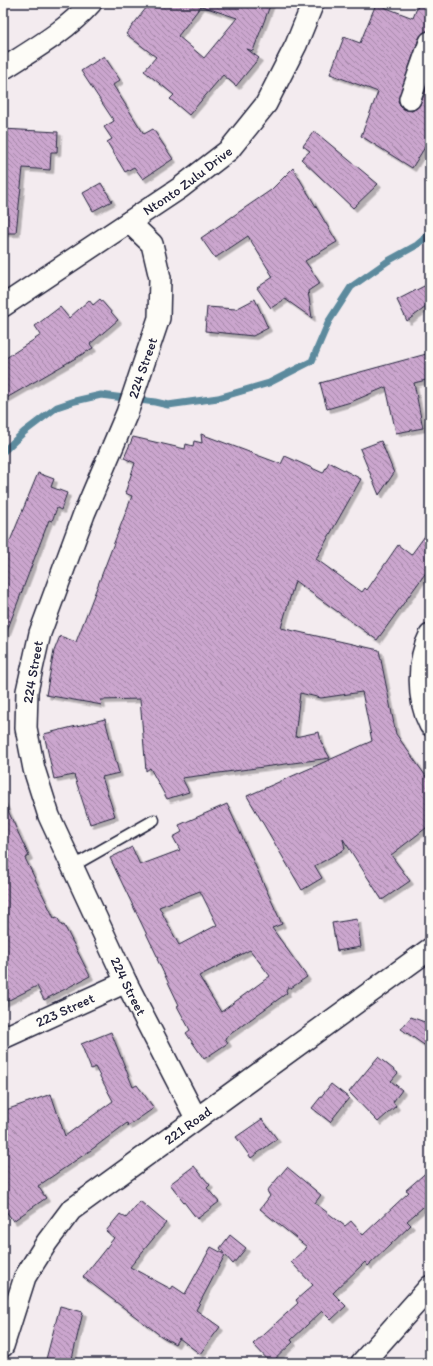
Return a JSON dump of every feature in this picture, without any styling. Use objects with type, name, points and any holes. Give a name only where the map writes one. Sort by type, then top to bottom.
[{"type":"street","points":[[3,69],[72,22],[91,3]]},
{"type":"street","name":"Ntonto Zulu Drive","points":[[3,306],[180,188],[229,150],[266,104],[296,45],[313,3]]},
{"type":"street","points":[[410,98],[430,42]]},
{"type":"street","name":"224 Street","points":[[129,222],[152,244],[160,278],[159,318],[127,413],[84,514],[40,632],[27,691],[26,728],[34,769],[49,816],[126,982],[196,1118]]},
{"type":"street","points":[[430,635],[424,646],[419,682],[427,720],[430,725]]},
{"type":"street","name":"221 Road","points":[[3,1346],[25,1276],[47,1242],[71,1210],[430,950]]},
{"type":"street","name":"223 Street","points":[[3,1038],[126,982]]},
{"type":"street","points":[[362,1363],[430,1287]]},
{"type":"lane","points":[[73,866],[154,820]]},
{"type":"building","points":[[150,3],[271,3],[253,51],[247,49],[259,58],[236,86],[223,75],[189,115],[170,99],[174,95],[144,71],[156,57],[126,34]],"holes":[[[201,6],[237,18],[204,58],[178,36]]]},
{"type":"building","points":[[419,3],[430,3],[430,30],[423,33],[419,38],[398,101],[406,110],[412,111],[417,108],[421,103],[430,78],[430,139],[412,168],[361,136],[378,92],[330,74],[344,37],[360,43],[376,4],[413,18]]},
{"type":"building","points":[[104,56],[120,80],[113,85],[144,134],[153,129],[173,159],[143,179],[134,167],[125,172],[107,142],[112,139],[104,127],[114,121],[81,71]]},
{"type":"building","points":[[3,129],[58,132],[57,152],[51,152],[50,170],[23,168],[16,233],[3,233]]},
{"type":"building","points":[[314,131],[378,184],[353,208],[301,159],[310,151],[303,146]]},
{"type":"building","points":[[293,168],[337,242],[305,261],[320,283],[308,291],[312,318],[285,299],[271,308],[257,288],[273,277],[248,236],[215,258],[201,238],[271,190]]},
{"type":"building","points":[[101,183],[112,201],[93,211],[83,193]]},
{"type":"building","points":[[430,283],[430,304],[407,321],[397,300]]},
{"type":"building","points":[[100,299],[118,320],[90,344],[93,348],[3,400],[3,360],[41,335],[35,326],[60,307],[69,318],[89,300],[93,305]]},
{"type":"building","points":[[255,299],[268,328],[253,336],[205,331],[207,307],[236,309]]},
{"type":"building","points":[[430,353],[430,379],[414,383],[423,428],[396,433],[386,387],[351,402],[327,409],[320,383]]},
{"type":"building","points":[[201,434],[281,464],[285,456],[323,473],[329,462],[361,479],[316,559],[362,592],[365,588],[367,590],[398,545],[411,555],[430,529],[430,567],[377,640],[295,581],[281,628],[379,650],[396,734],[430,782],[430,825],[391,855],[410,881],[382,900],[343,839],[345,849],[315,866],[322,878],[302,890],[247,796],[372,741],[362,692],[321,698],[300,693],[295,737],[319,732],[321,742],[330,758],[182,778],[189,792],[167,799],[150,768],[146,771],[140,699],[101,700],[102,705],[46,695],[54,651],[60,636],[76,642],[132,496],[125,493],[135,463],[124,458],[133,437],[185,449],[186,444],[193,446],[194,441],[202,443]]},
{"type":"building","points":[[381,441],[394,473],[379,495],[360,449]]},
{"type":"building","points":[[38,473],[54,479],[51,487],[67,493],[61,510],[57,508],[52,521],[49,520],[5,636],[3,636],[3,550],[7,539],[10,541]]},
{"type":"building","points":[[105,719],[119,773],[102,777],[115,816],[90,824],[74,775],[54,779],[44,734]]},
{"type":"building","points":[[3,800],[29,856],[25,858],[54,918],[57,917],[62,926],[64,925],[90,976],[44,1000],[37,986],[3,1003]]},
{"type":"building","points":[[227,804],[282,924],[272,928],[307,977],[291,988],[288,987],[286,990],[287,993],[225,1038],[228,1043],[204,1059],[186,1033],[190,1030],[177,1006],[179,1005],[157,959],[158,958],[110,858],[132,847],[140,865],[180,850],[173,837],[182,832],[179,825]],"holes":[[[200,891],[217,925],[179,945],[159,907]],[[250,950],[270,976],[221,1012],[199,976]]]},
{"type":"building","points":[[357,919],[361,947],[337,951],[332,923]]},
{"type":"building","points":[[411,1017],[430,1024],[430,1049],[401,1029]]},
{"type":"building","points":[[111,1032],[133,1087],[137,1085],[154,1108],[128,1126],[127,1123],[91,1150],[38,1186],[46,1198],[13,1221],[3,1207],[3,1111],[51,1094],[65,1136],[113,1101],[95,1067],[91,1069],[81,1044]]},
{"type":"building","points":[[378,1057],[398,1073],[391,1081],[402,1090],[393,1102],[396,1106],[378,1122],[349,1092]]},
{"type":"building","points":[[331,1084],[349,1098],[330,1122],[312,1108]]},
{"type":"building","points":[[262,1119],[277,1139],[251,1158],[236,1137]]},
{"type":"building","points":[[194,1166],[210,1185],[207,1188],[219,1202],[197,1219],[170,1184]]},
{"type":"building","points":[[287,1167],[321,1195],[315,1203],[345,1226],[351,1221],[363,1235],[409,1192],[406,1190],[430,1169],[430,1201],[407,1221],[411,1225],[368,1266],[365,1262],[333,1293],[346,1306],[331,1320],[322,1311],[291,1340],[293,1342],[271,1363],[253,1344],[298,1303],[296,1300],[313,1285],[291,1262],[307,1247],[260,1209],[270,1196],[267,1191]]},
{"type":"building","points":[[140,1201],[166,1223],[130,1267],[171,1289],[173,1286],[185,1294],[211,1247],[224,1254],[220,1248],[230,1235],[246,1248],[233,1264],[225,1255],[196,1310],[220,1327],[200,1354],[179,1338],[175,1344],[161,1336],[83,1277],[114,1238],[106,1231],[120,1214],[126,1218]]},
{"type":"building","points":[[60,1306],[83,1312],[71,1363],[45,1363]]},
{"type":"waterway","points":[[3,452],[24,432],[57,407],[75,401],[101,395],[168,405],[218,398],[269,383],[312,361],[329,321],[351,287],[388,261],[417,245],[430,234]]}]
